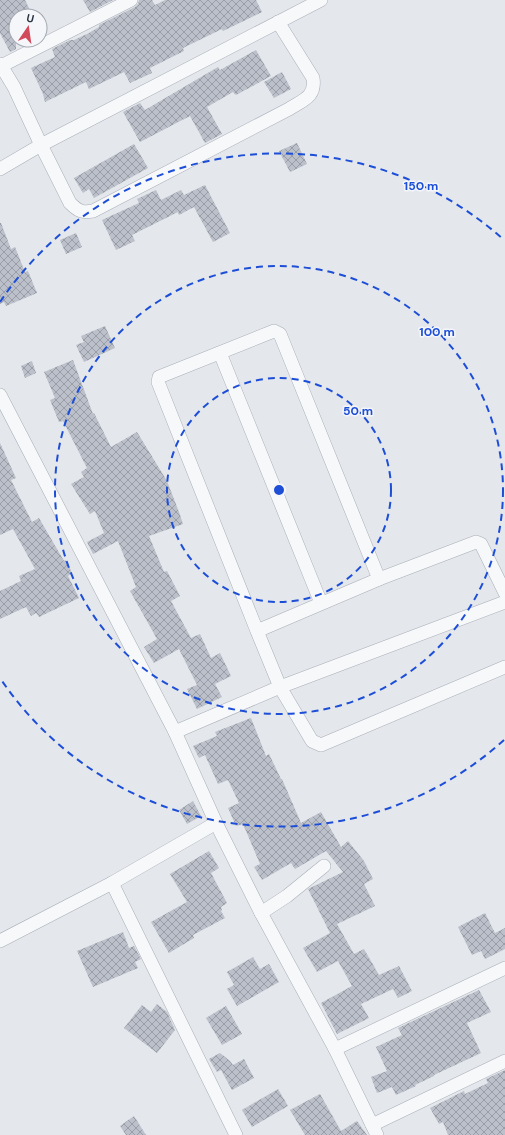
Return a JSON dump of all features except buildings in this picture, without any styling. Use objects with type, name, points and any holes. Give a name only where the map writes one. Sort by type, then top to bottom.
[{"type":"street","points":[[131,0],[0,65],[14,87],[70,203],[76,209],[83,212],[93,210],[282,113],[308,97],[313,91],[313,78],[278,22]]},
{"type":"street","points":[[0,169],[41,145],[321,0]]},
{"type":"street","points":[[379,579],[280,334],[274,331],[159,377],[158,382],[280,687],[312,741],[321,745],[505,667]]},
{"type":"street","points":[[220,353],[321,603]]},
{"type":"street","points":[[0,395],[175,732],[216,823],[261,913],[334,1049],[374,1130],[505,1061]]},
{"type":"street","points":[[257,631],[379,579],[476,542],[481,544],[505,593]]},
{"type":"street","points":[[175,732],[280,687],[505,602]]},
{"type":"street","points":[[0,941],[112,883],[216,823]]},
{"type":"street","points":[[261,913],[287,896],[324,866]]},
{"type":"street","points":[[112,883],[236,1135]]},
{"type":"street","points":[[334,1049],[505,968]]}]
